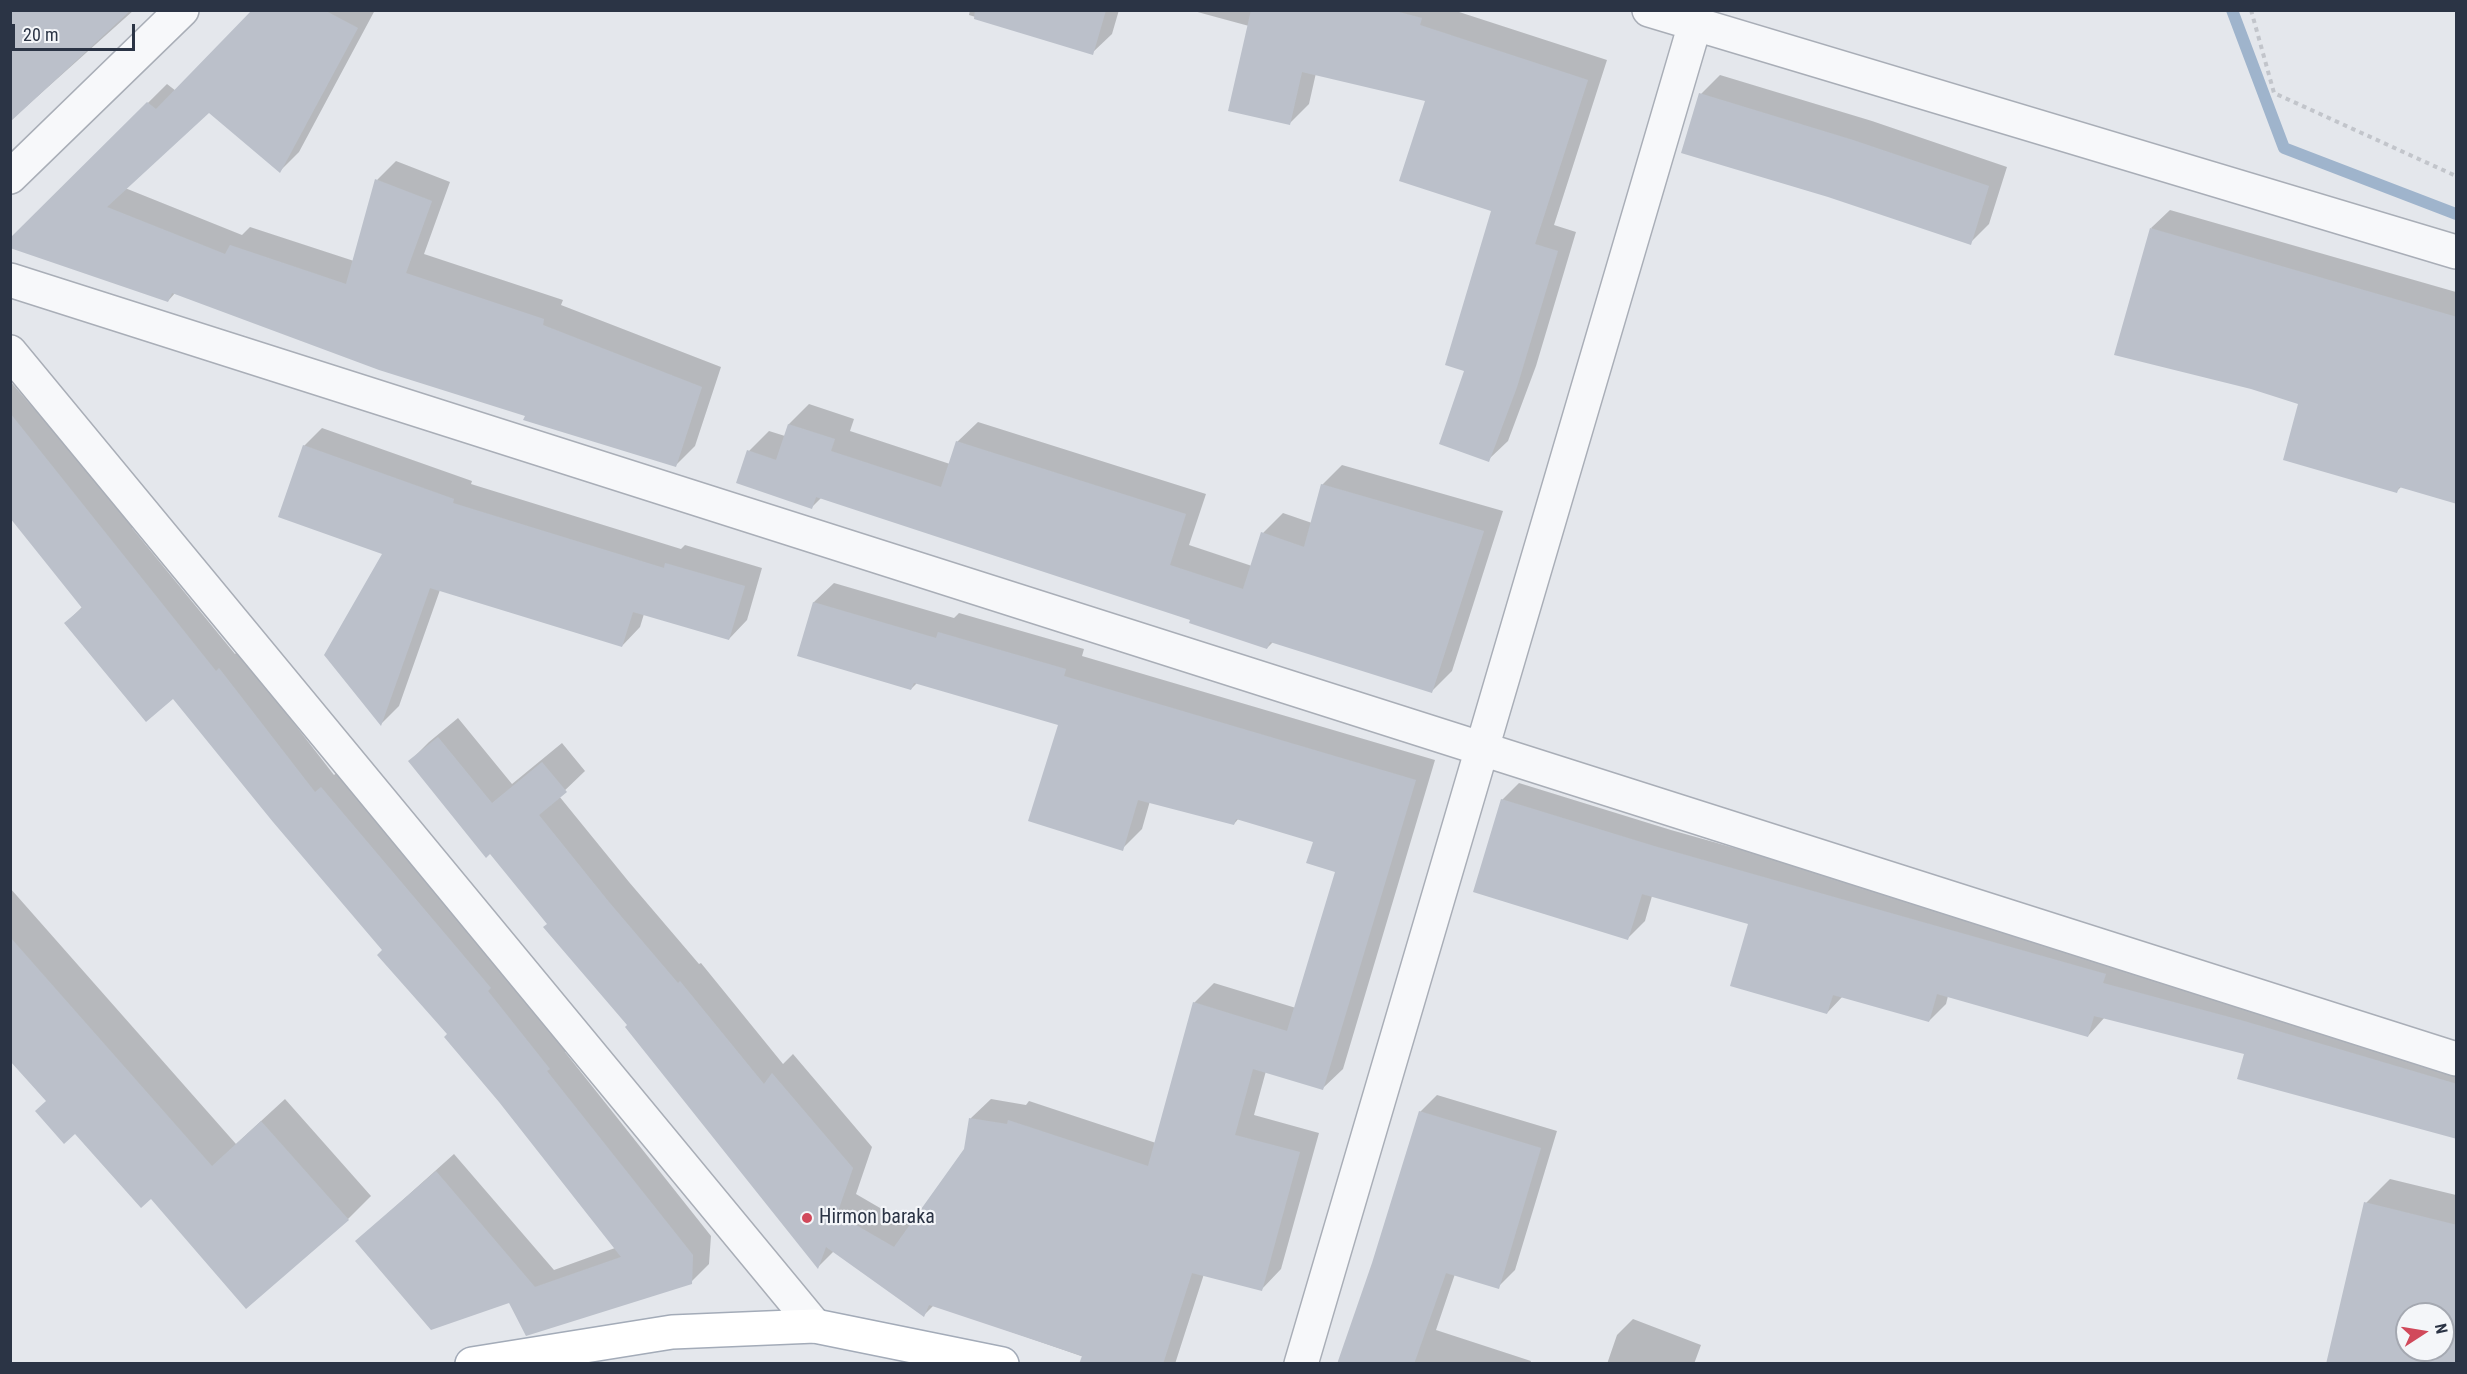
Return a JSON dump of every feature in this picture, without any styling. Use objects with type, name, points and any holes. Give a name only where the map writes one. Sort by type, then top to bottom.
[{"type":"main road","points":[[472,1364],[672,1332],[815,1326],[1002,1364]]},
{"type":"street","points":[[10,177],[182,10]]},
{"type":"street","points":[[1648,10],[2457,252]]},
{"type":"street","points":[[1301,1364],[1695,24]]},
{"type":"street","points":[[10,280],[2457,1059]]},
{"type":"street","points":[[10,352],[815,1326]]},
{"type":"path","points":[[2251,10],[2274,93],[2457,176]]},
{"type":"building","points":[[10,10],[131,10],[10,122]]},
{"type":"building","points":[[252,10],[324,10],[358,28],[280,173],[209,113],[107,207],[225,254],[230,245],[346,284],[375,179],[432,201],[406,273],[544,319],[543,325],[702,387],[676,467],[523,420],[525,416],[379,370],[172,293],[168,302],[10,248],[10,238],[147,102],[156,109]]},
{"type":"building","points":[[975,10],[1106,10],[1093,55],[974,19]]},
{"type":"building","points":[[1251,10],[1391,10],[1422,18],[1420,25],[1588,80],[1535,244],[1558,251],[1517,387],[1489,462],[1439,444],[1464,371],[1445,365],[1491,211],[1399,181],[1425,101],[1302,72],[1290,125],[1228,111]]},
{"type":"building","points":[[1699,93],[1853,140],[1989,186],[1971,245],[1828,197],[1681,153]]},
{"type":"building","points":[[2150,228],[2457,317],[2457,504],[2399,487],[2397,493],[2283,460],[2298,404],[2251,389],[2114,355]]},
{"type":"building","points":[[10,413],[216,671],[219,668],[315,792],[321,787],[491,988],[488,991],[550,1069],[547,1071],[693,1255],[692,1284],[526,1336],[509,1303],[431,1330],[355,1241],[436,1171],[535,1287],[621,1257],[499,1102],[444,1037],[447,1034],[377,955],[382,950],[273,822],[173,699],[146,722],[64,623],[82,608],[10,518]]},
{"type":"building","points":[[788,424],[835,439],[831,451],[941,487],[956,441],[1186,514],[1170,565],[1243,589],[1261,532],[1304,547],[1321,484],[1484,531],[1432,693],[1270,642],[1267,649],[1189,623],[1190,620],[816,497],[812,509],[736,483],[747,450],[776,460]]},
{"type":"building","points":[[303,445],[454,499],[453,503],[664,568],[665,563],[745,586],[729,640],[633,612],[622,647],[430,588],[381,726],[324,655],[382,554],[278,517]]},
{"type":"building","points":[[813,602],[936,638],[938,632],[1066,669],[1064,676],[1416,780],[1323,1090],[1253,1069],[1235,1135],[1300,1152],[1262,1291],[1192,1273],[1163,1364],[1079,1364],[1082,1356],[929,1305],[924,1317],[826,1247],[818,1269],[625,1027],[627,1025],[543,927],[547,924],[490,854],[486,858],[408,761],[438,737],[492,803],[542,762],[567,792],[539,815],[609,902],[678,983],[680,981],[764,1084],[772,1073],[853,1168],[837,1214],[894,1247],[964,1149],[969,1118],[1007,1124],[1008,1120],[1148,1166],[1193,1002],[1287,1031],[1335,872],[1306,863],[1313,842],[1236,819],[1234,825],[1138,800],[1123,851],[1028,821],[1058,725],[914,683],[911,690],[797,656]]},
{"type":"building","points":[[1501,799],[1654,846],[2106,974],[2103,983],[2244,1021],[2457,1084],[2457,1139],[2237,1079],[2244,1054],[2094,1016],[2088,1037],[1937,994],[1929,1022],[1833,995],[1827,1014],[1730,986],[1748,924],[1642,894],[1628,940],[1473,892]]},
{"type":"building","points":[[10,937],[212,1166],[261,1121],[349,1220],[246,1309],[151,1199],[141,1208],[75,1134],[64,1144],[35,1111],[46,1101],[10,1061]]},
{"type":"building","points":[[1419,1111],[1541,1148],[1499,1289],[1446,1273],[1414,1364],[1337,1364],[1372,1263]]},
{"type":"building","points":[[2364,1202],[2457,1225],[2457,1364],[2326,1364]]},
{"type":"waterway","points":[[2232,10],[2284,148],[2456,214]]},
{"type":"place","name":"Hirmon baraka","points":[[807,1218]]}]
